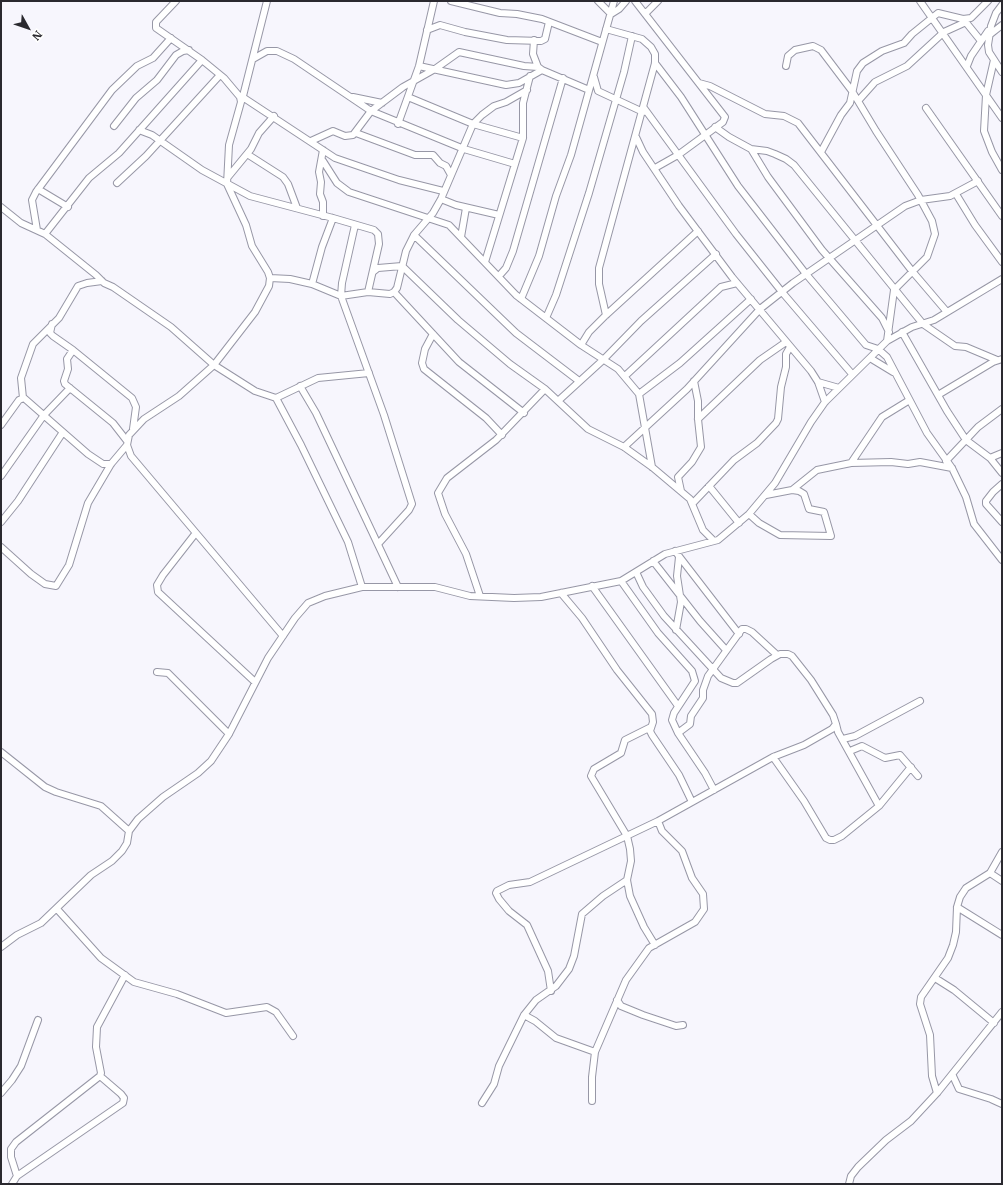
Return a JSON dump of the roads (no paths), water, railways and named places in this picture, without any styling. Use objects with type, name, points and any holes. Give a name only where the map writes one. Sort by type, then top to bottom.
[{"type":"street","points":[[176,1],[155,23],[156,28],[202,60],[220,75],[243,100],[274,116],[335,158],[399,180],[443,191]]},
{"type":"street","points":[[133,430],[144,419],[179,396],[214,365],[255,312],[269,286],[270,278],[268,272],[252,246],[246,225],[228,180],[229,145],[243,100],[267,1]]},
{"type":"street","points":[[398,124],[419,66],[434,1]]},
{"type":"street","points":[[451,1],[500,13],[522,15],[549,22],[602,42]]},
{"type":"street","points":[[598,1],[611,14]]},
{"type":"street","points":[[521,299],[539,256],[594,75],[614,1]]},
{"type":"street","points":[[611,14],[619,9],[626,1]]},
{"type":"street","points":[[635,1],[699,82],[724,117],[724,121],[704,134],[678,155],[655,168]]},
{"type":"street","points":[[645,14],[658,1]]},
{"type":"street","points":[[920,1],[944,32],[1002,118]]},
{"type":"street","points":[[858,101],[869,86],[907,66],[944,32],[964,20],[972,18],[976,15],[988,1]]},
{"type":"street","points":[[1002,5],[996,13],[988,36],[989,52],[1002,72]]},
{"type":"street","points":[[821,152],[850,103],[857,71],[862,63],[882,51],[904,43],[912,34],[938,13],[964,20],[981,41]]},
{"type":"street","points":[[427,30],[440,25],[465,32],[507,40],[521,42],[534,40],[541,41],[545,39],[549,22]]},
{"type":"street","points":[[988,36],[1002,25]]},
{"type":"street","points":[[967,66],[971,56],[991,26]]},
{"type":"street","points":[[606,29],[642,39],[651,47],[655,54],[656,63],[599,268],[599,284],[606,315]]},
{"type":"street","points":[[546,318],[556,295],[589,193],[616,101],[632,36]]},
{"type":"street","points":[[38,230],[32,198],[38,189],[112,90],[137,66],[153,58],[171,38]]},
{"type":"street","points":[[534,40],[533,54],[540,68]]},
{"type":"street","points":[[786,66],[788,56],[792,52],[816,46],[821,50],[852,91],[921,200],[932,221],[935,234],[927,257],[894,290],[887,341]]},
{"type":"street","points":[[114,126],[136,98],[157,80],[176,55],[188,50]]},
{"type":"street","points":[[253,59],[267,51],[277,51],[294,59],[371,111],[398,124],[464,148],[515,164]]},
{"type":"street","points":[[356,133],[371,111],[414,81],[435,69],[452,56],[462,52],[524,66],[540,68],[589,90]]},
{"type":"street","points":[[46,234],[89,178],[110,162],[202,60]]},
{"type":"street","points":[[994,60],[986,95],[985,137],[1002,170]]},
{"type":"street","points":[[656,63],[741,190],[806,274],[866,345],[878,350],[887,357],[908,401],[927,433],[952,468],[966,497],[974,524],[1002,560]]},
{"type":"street","points":[[419,66],[506,85],[519,83],[540,68]]},
{"type":"street","points":[[117,184],[146,156],[220,75]]},
{"type":"street","points":[[594,75],[598,91],[616,101],[643,110],[736,234],[782,292],[852,374]]},
{"type":"street","points":[[485,262],[523,138],[523,103],[530,76]]},
{"type":"street","points":[[499,276],[506,268],[513,251],[563,78]]},
{"type":"street","points":[[699,82],[765,114],[792,118],[798,123],[912,271],[947,312]]},
{"type":"street","points":[[270,278],[290,279],[312,284],[341,296],[368,292],[390,294],[394,292],[397,288],[406,251],[414,235],[429,218],[441,199],[443,191],[464,148],[473,124],[494,106],[506,102],[527,90]]},
{"type":"street","points":[[351,97],[382,103]]},
{"type":"street","points":[[408,98],[473,124],[523,138]]},
{"type":"street","points":[[926,108],[1002,216]]},
{"type":"street","points":[[228,180],[247,154],[259,133],[274,116]]},
{"type":"street","points":[[715,127],[751,149],[768,177],[829,258],[882,318],[888,327],[889,333]]},
{"type":"street","points":[[139,130],[160,140],[202,170],[228,180],[250,196],[333,218],[378,234],[379,244],[368,292]]},
{"type":"street","points":[[311,141],[333,131],[345,136],[356,133],[414,155],[433,155],[440,163],[446,166],[450,175]]},
{"type":"street","points":[[636,137],[643,152],[698,231],[737,283],[818,382],[825,402]]},
{"type":"street","points":[[751,149],[767,150],[786,159],[854,239],[923,324],[955,346],[966,346],[1000,360]]},
{"type":"street","points":[[323,150],[323,161],[319,172],[322,182],[319,191],[323,202],[323,216]]},
{"type":"street","points":[[247,154],[283,177],[288,184],[297,208]]},
{"type":"street","points":[[323,161],[337,183],[349,192],[449,225],[521,299],[581,345],[625,376],[639,394],[644,429],[652,467]]},
{"type":"street","points":[[624,447],[694,381],[760,310],[782,292],[854,239],[905,206],[921,200],[956,194],[978,181]]},
{"type":"street","points":[[38,189],[68,207]]},
{"type":"street","points":[[956,194],[974,225],[1002,262]]},
{"type":"street","points":[[441,199],[466,208],[499,215]]},
{"type":"street","points":[[1,207],[21,223],[46,234],[102,281],[171,327],[214,365],[247,388],[266,396],[276,398],[318,378],[368,373]]},
{"type":"street","points":[[461,237],[466,208]]},
{"type":"street","points":[[312,284],[322,246],[333,218]]},
{"type":"street","points":[[355,225],[342,283],[341,296],[384,415],[412,504],[410,510],[378,544]]},
{"type":"street","points":[[581,345],[590,332],[606,315],[698,231]]},
{"type":"street","points":[[414,235],[516,333],[579,381]]},
{"type":"street","points":[[558,401],[604,360],[641,321],[716,254]]},
{"type":"street","points":[[373,272],[378,268],[402,266],[458,320],[510,364],[545,389],[588,429],[624,447],[652,467],[681,491],[693,503],[703,530],[713,540]]},
{"type":"street","points":[[1,947],[17,934],[41,923],[91,875],[112,861],[122,851],[127,843],[129,831],[150,808],[212,761],[229,734],[268,658],[308,603],[325,596],[362,587],[435,587],[463,595],[528,598],[561,593],[621,581],[665,554],[723,537],[749,514],[766,495],[825,402],[868,358],[887,341],[902,332],[934,320],[1002,279]]},
{"type":"street","points":[[1,425],[23,398],[21,378],[28,360],[30,349],[38,338],[59,318],[78,286],[102,281]]},
{"type":"street","points":[[625,376],[721,287],[737,283]]},
{"type":"street","points":[[394,292],[459,362],[524,413]]},
{"type":"street","points":[[639,394],[680,363],[751,299]]},
{"type":"street","points":[[1,547],[31,574],[45,584],[56,586],[71,560],[88,504],[111,464],[127,443],[133,430],[136,407],[132,398],[51,334],[52,324]]},
{"type":"street","points":[[902,332],[966,440],[990,458],[1002,473]]},
{"type":"street","points":[[432,334],[425,350],[422,363],[424,369],[486,418],[502,435]]},
{"type":"street","points":[[698,419],[755,365],[788,345]]},
{"type":"street","points":[[693,503],[734,460],[757,443],[776,423],[778,419],[781,387],[786,367],[788,345]]},
{"type":"street","points":[[866,345],[868,358]]},
{"type":"street","points":[[73,350],[67,359],[68,370],[64,381],[70,388],[113,423],[127,443],[131,456],[195,534],[283,636]]},
{"type":"street","points":[[868,358],[894,373]]},
{"type":"street","points":[[938,395],[1000,360]]},
{"type":"street","points":[[681,491],[678,476],[695,458],[701,447],[698,401],[694,381]]},
{"type":"street","points":[[818,382],[839,388]]},
{"type":"street","points":[[300,386],[316,413],[398,587]]},
{"type":"street","points":[[1,476],[44,415],[70,388]]},
{"type":"street","points":[[480,596],[466,554],[445,514],[438,493],[447,478],[502,435],[545,389]]},
{"type":"street","points":[[23,398],[99,461],[111,464]]},
{"type":"street","points":[[276,398],[301,445],[348,542],[362,587]]},
{"type":"street","points":[[851,462],[882,417],[908,401]]},
{"type":"street","points":[[946,461],[978,427],[1002,409]]},
{"type":"street","points":[[1,522],[18,501],[63,432]]},
{"type":"street","points":[[990,458],[1002,453]]},
{"type":"street","points":[[792,490],[810,474],[817,470],[851,462],[891,462],[908,464],[920,462],[952,468]]},
{"type":"street","points":[[1002,484],[986,501],[986,504],[1002,522]]},
{"type":"street","points":[[709,486],[739,523]]},
{"type":"street","points":[[749,514],[759,523],[780,536],[831,536],[824,512],[809,509],[804,494],[799,490],[766,495]]},
{"type":"street","points":[[195,534],[163,575],[157,585],[158,592],[255,682]]},
{"type":"street","points":[[675,551],[738,634]]},
{"type":"street","points":[[676,630],[681,597],[677,576],[679,557]]},
{"type":"street","points":[[653,561],[700,621],[726,650]]},
{"type":"street","points":[[636,572],[650,597],[676,630],[713,670],[728,682],[737,683],[777,655],[784,653],[792,656],[833,714],[843,739],[879,806]]},
{"type":"street","points":[[621,581],[658,633],[692,671],[695,681],[678,706],[672,720],[678,733],[705,772],[714,790]]},
{"type":"street","points":[[592,586],[678,706]]},
{"type":"street","points":[[561,593],[582,618],[617,670],[652,714],[652,735],[686,787],[692,802]]},
{"type":"street","points":[[678,733],[690,724],[691,716],[703,698],[705,682],[742,629],[746,629],[777,655]]},
{"type":"street","points":[[157,672],[168,673],[229,734]]},
{"type":"street","points":[[843,739],[855,736],[920,701]]},
{"type":"street","points":[[551,991],[548,971],[527,925],[509,911],[496,893],[504,887],[530,882],[658,821],[773,757],[804,745],[832,729],[836,724]]},
{"type":"street","points":[[651,727],[625,740],[621,752],[591,772],[593,780],[627,836],[631,861],[626,880],[635,910],[654,945]]},
{"type":"street","points":[[850,751],[856,747],[865,746],[879,756],[889,758],[900,755],[912,767],[918,776]]},
{"type":"street","points":[[1,752],[45,787],[56,792],[101,806],[129,831]]},
{"type":"street","points":[[773,757],[804,801],[826,838],[830,840],[834,840],[842,836],[879,806],[912,767]]},
{"type":"street","points":[[592,1101],[592,1077],[595,1052],[617,1000],[631,972],[645,953],[654,945],[695,922],[702,914],[705,905],[703,894],[692,878],[682,851],[662,831],[658,821]]},
{"type":"street","points":[[937,1093],[932,1076],[930,1035],[920,1004],[921,997],[948,958],[956,932],[957,907],[962,892],[990,873],[1002,852]]},
{"type":"street","points":[[990,873],[1002,881]]},
{"type":"street","points":[[482,1103],[494,1084],[499,1066],[524,1015],[536,1000],[551,991],[569,969],[573,960],[581,918],[585,911],[626,880]]},
{"type":"street","points":[[957,907],[1002,935]]},
{"type":"street","points":[[57,909],[102,958],[134,982],[147,987],[177,994],[226,1013],[267,1007],[276,1012],[293,1036]]},
{"type":"street","points":[[17,1176],[11,1157],[12,1149],[16,1142],[100,1076],[101,1073],[96,1047],[97,1027],[126,975]]},
{"type":"street","points":[[935,978],[954,990],[994,1023]]},
{"type":"street","points":[[617,1000],[621,1006],[643,1015],[676,1026],[683,1025]]},
{"type":"street","points":[[849,1184],[851,1176],[858,1167],[886,1140],[911,1121],[953,1076],[1002,1012]]},
{"type":"street","points":[[524,1015],[556,1038],[595,1052]]},
{"type":"street","points":[[1,1093],[21,1066],[38,1020]]},
{"type":"street","points":[[12,1184],[17,1176],[123,1103],[124,1098],[121,1094],[100,1076]]},
{"type":"street","points":[[953,1076],[958,1089],[1002,1104]]}]
